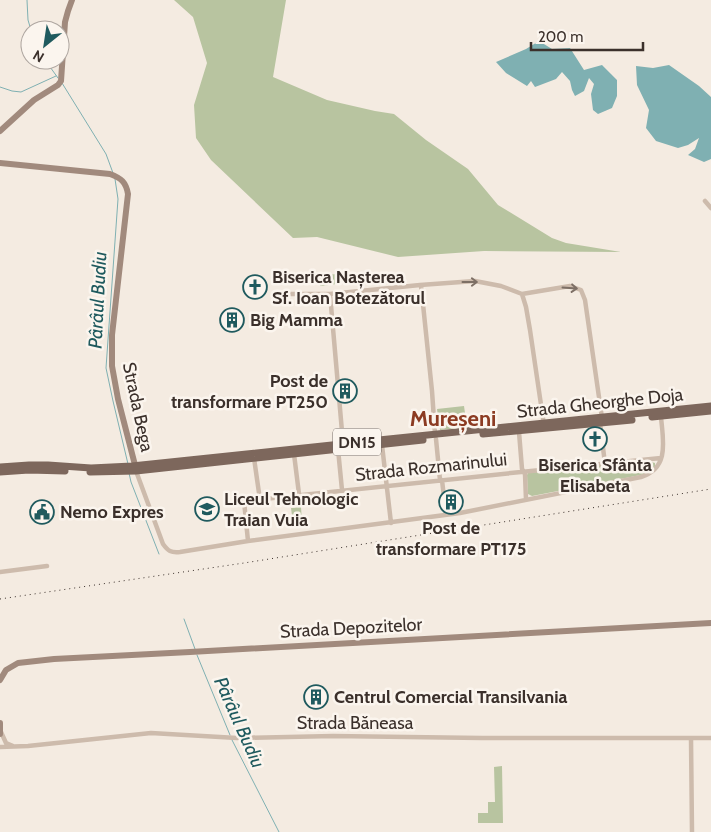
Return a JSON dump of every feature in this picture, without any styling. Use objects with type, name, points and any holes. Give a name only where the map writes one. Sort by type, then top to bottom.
[{"type":"main road","name":"Strada Gheorghe Doja","points":[[131,469],[601,420],[711,406]]},
{"type":"main road","name":"Strada Gheorghe Doja","points":[[601,420],[711,411]]},
{"type":"main road","name":"Strada Gheorghe Doja","points":[[253,455],[294,454],[340,446],[382,444],[435,436],[519,432],[544,426]]},
{"type":"main road","name":"DN15","points":[[0,467],[48,465],[131,469]]},
{"type":"main road","name":"DN15","points":[[0,472],[48,470],[91,472],[131,469]]},
{"type":"street","points":[[0,131],[34,100],[58,85],[62,79],[65,22],[72,0]]},
{"type":"street","name":"Strada Bega","points":[[0,163],[110,174],[123,180],[127,187],[128,194],[112,335],[112,366],[131,469]]},
{"type":"street","points":[[705,201],[711,208]]},
{"type":"street","points":[[275,294],[330,294],[421,284],[475,281],[501,286],[522,294],[570,286],[578,288],[581,290],[586,307],[605,464]]},
{"type":"street","points":[[421,284],[435,436],[446,515]]},
{"type":"street","points":[[330,294],[342,490]]},
{"type":"street","points":[[522,294],[532,339],[544,426]]},
{"type":"street","points":[[131,469],[163,544],[167,550],[180,552],[248,541],[446,515],[647,476],[656,469],[661,458],[663,445],[661,416]]},
{"type":"street","points":[[519,432],[526,500]]},
{"type":"street","points":[[382,444],[391,523]]},
{"type":"street","points":[[294,454],[299,494]]},
{"type":"street","points":[[253,455],[259,493]]},
{"type":"street","name":"Strada Rozmarinului","points":[[248,541],[244,501],[661,458]]},
{"type":"street","points":[[0,572],[47,566]]},
{"type":"street","name":"Strada Depozitelor","points":[[0,680],[6,670],[18,663],[36,660],[711,623]]},
{"type":"street","points":[[0,724],[0,732],[6,743],[14,747]]},
{"type":"street","name":"Strada Băneasa","points":[[0,748],[151,733],[237,738],[351,736],[711,738]]},
{"type":"street","points":[[691,738],[692,832]]},
{"type":"green space","points":[[174,0],[286,0],[273,77],[327,100],[394,114],[426,140],[468,169],[498,205],[552,238],[566,243],[621,252],[484,251],[398,257],[317,237],[293,238],[211,160],[196,138],[194,105],[207,63],[193,17]]},
{"type":"green space","points":[[336,274],[337,284],[320,286],[319,276]]},
{"type":"green space","points":[[464,406],[467,427],[440,430],[437,409]]},
{"type":"green space","points":[[648,461],[655,463],[655,467],[641,475],[532,496],[528,494],[528,473]]},
{"type":"green space","points":[[301,507],[302,522],[293,523],[291,508]]},
{"type":"green space","points":[[502,766],[503,823],[478,823],[478,813],[488,813],[488,802],[495,802],[494,767]]},
{"type":"water","points":[[539,41],[552,49],[570,48],[584,70],[602,65],[617,80],[617,96],[612,108],[598,114],[593,110],[591,94],[594,84],[589,78],[584,91],[575,96],[570,81],[562,72],[556,79],[535,87],[531,81],[527,86],[506,73],[496,62]]},
{"type":"water","points":[[669,65],[711,97],[711,159],[704,162],[688,155],[695,149],[699,138],[688,145],[678,148],[656,141],[646,128],[649,110],[637,85],[636,66],[653,68]]},
{"type":"waterway","name":"Pârâul Budiu","points":[[27,0],[28,20]]},
{"type":"waterway","name":"Pârâul Budiu","points":[[52,70],[58,78]]},
{"type":"waterway","points":[[0,87],[21,92],[56,76]]},
{"type":"waterway","name":"Pârâul Budiu","points":[[62,83],[106,154],[113,173]]},
{"type":"waterway","name":"Pârâul Budiu","points":[[115,179],[118,199],[106,368],[128,464]]},
{"type":"waterway","name":"Pârâul Budiu","points":[[129,473],[159,554]]},
{"type":"waterway","name":"Pârâul Budiu","points":[[184,619],[195,649]]},
{"type":"waterway","name":"Pârâul Budiu","points":[[197,655],[230,735]]},
{"type":"waterway","name":"Pârâul Budiu","points":[[231,738],[279,832]]},
{"type":"railway","points":[[0,599],[244,563],[711,489]]},
{"type":"place","name":"Biserica Nașterea Sf. Ioan Botezătorul","points":[[255,287]]},
{"type":"place","name":"Big Mamma","points":[[232,320]]},
{"type":"place","name":"Post de transformare PT250","points":[[345,391]]},
{"type":"place","name":"Biserica Sfânta Elisabeta","points":[[595,439]]},
{"type":"place","name":"Post de transformare PT175","points":[[451,502]]},
{"type":"place","name":"Liceul Tehnologic Traian Vuia","points":[[207,509]]},
{"type":"place","name":"Nemo Expres","points":[[42,512]]},
{"type":"place","name":"Centrul Comercial Transilvania","points":[[316,697]]},
{"type":"district","name":"Mureșeni","points":[[453,418]]}]
